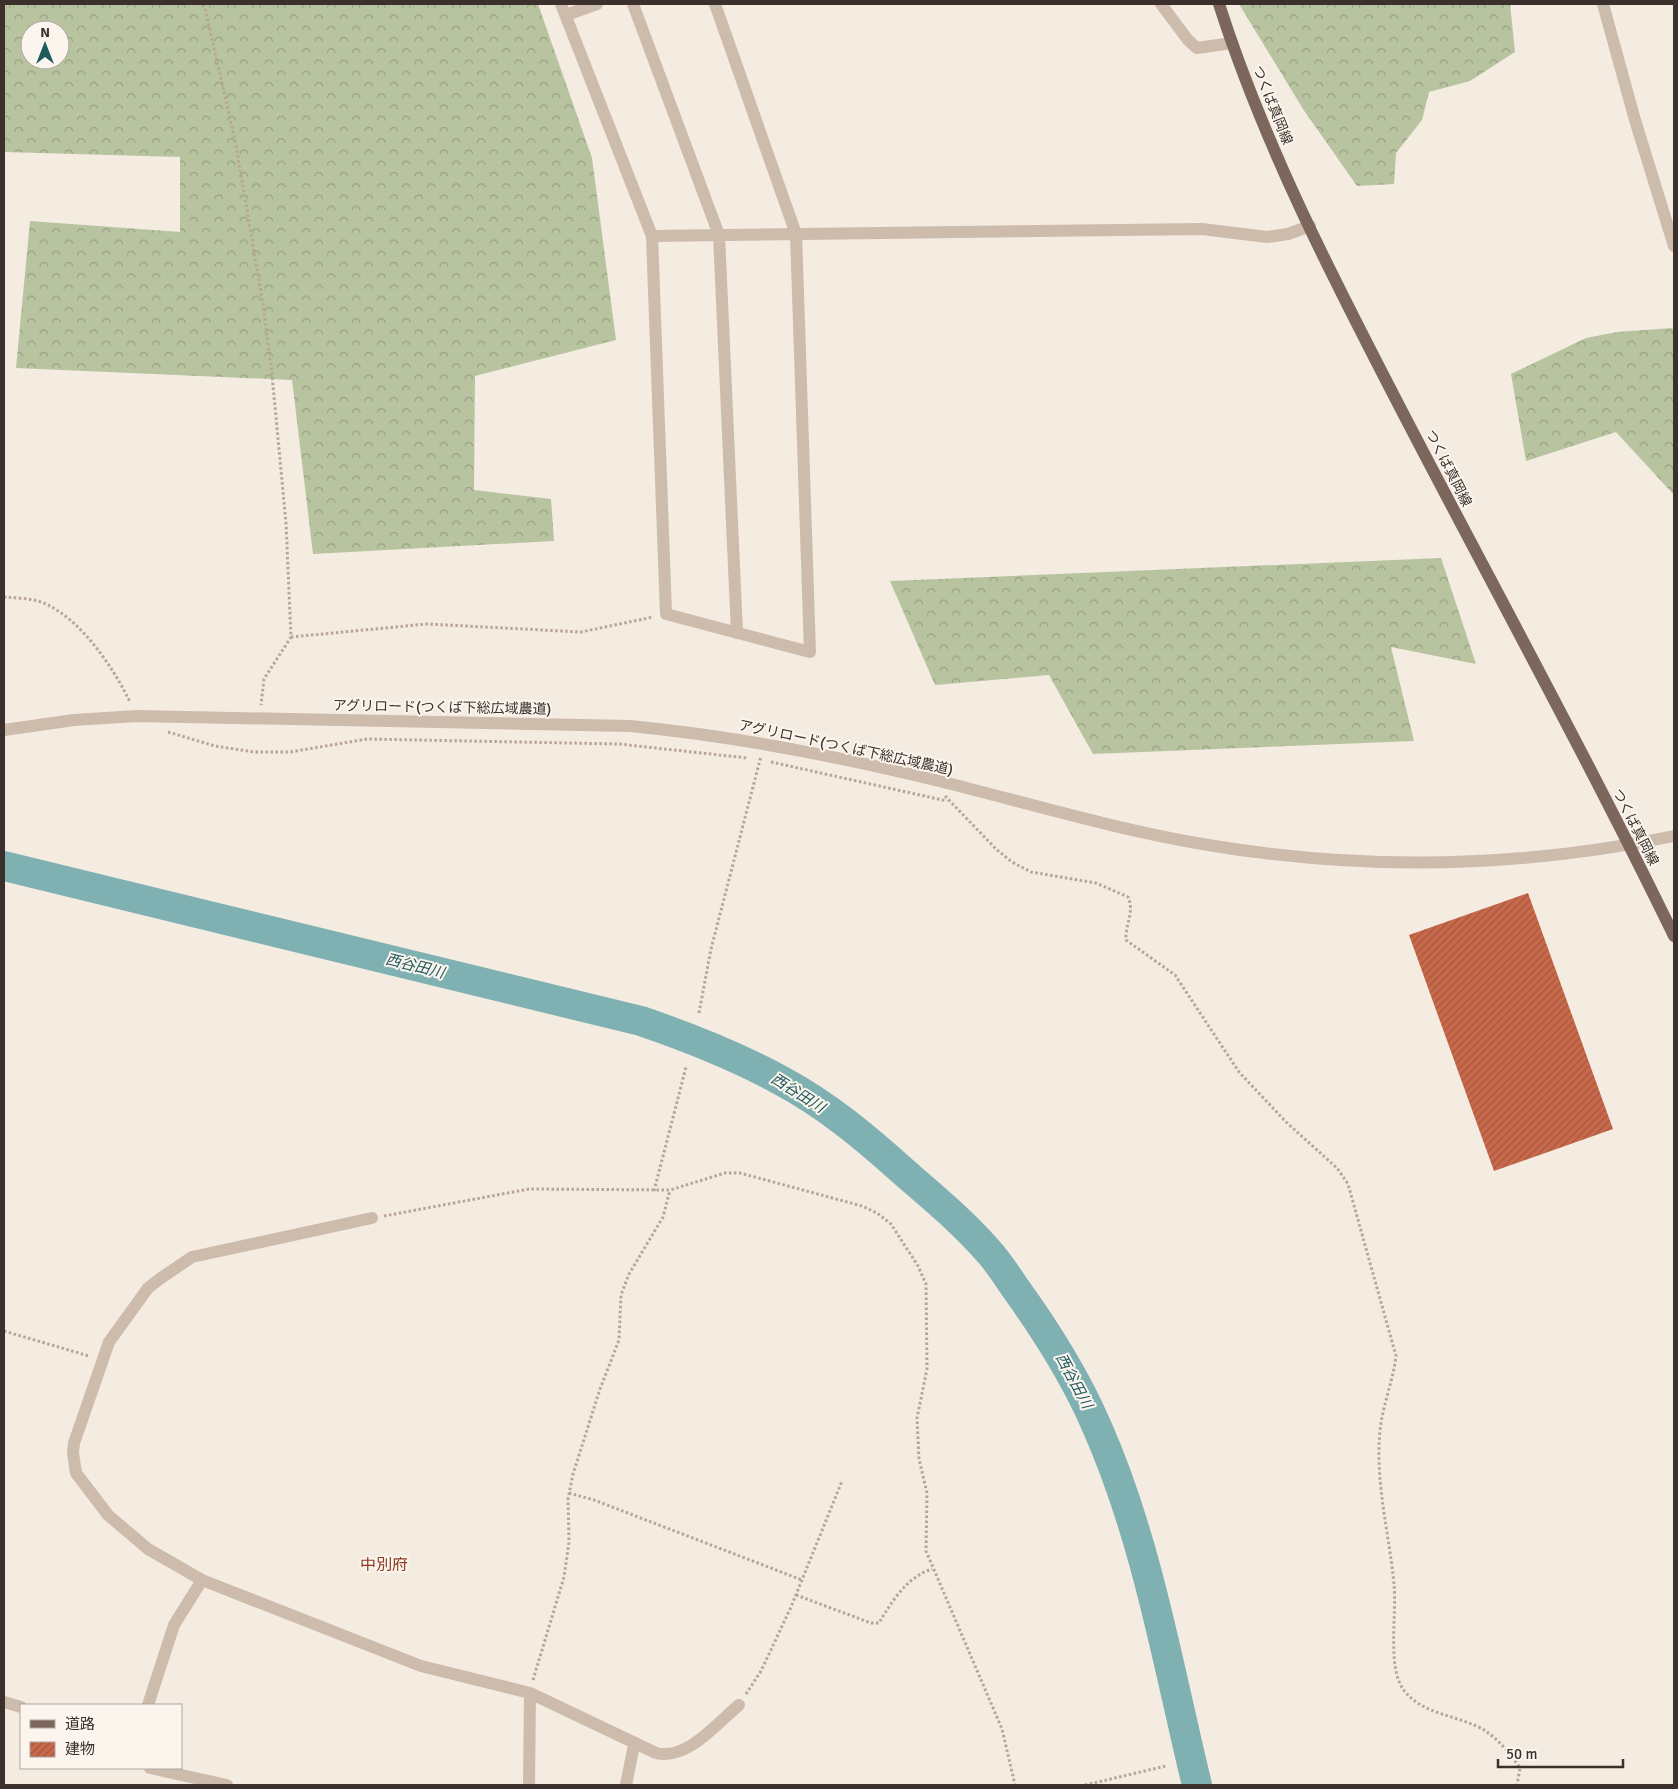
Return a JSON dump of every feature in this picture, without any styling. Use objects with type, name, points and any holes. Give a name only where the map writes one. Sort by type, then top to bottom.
[{"type":"main road","name":"つくば真岡線","points":[[1219,4],[1269,139],[1375,360],[1629,845],[1674,936]]},
{"type":"street","points":[[597,4],[563,9],[652,236],[666,614],[810,652],[796,234],[715,4]]},
{"type":"street","points":[[633,4],[719,235],[737,633]]},
{"type":"street","points":[[1161,4],[1188,40],[1197,48],[1232,43]]},
{"type":"street","points":[[1603,4],[1635,120],[1674,246]]},
{"type":"street","points":[[652,236],[1202,229],[1267,237],[1288,234],[1310,226]]},
{"type":"street","name":"アグリロード(つくば下総広域農道)","points":[[4,730],[74,720],[137,716],[630,726],[700,733],[764,743],[936,780],[1154,835],[1209,845],[1307,858],[1421,863],[1487,862],[1551,857],[1674,836]]},
{"type":"street","points":[[372,1218],[192,1257],[148,1288],[109,1342],[74,1443],[73,1453],[76,1473],[108,1515],[148,1550],[202,1580],[421,1666],[530,1693],[634,1745],[664,1755],[676,1753],[690,1747],[738,1705]]},
{"type":"street","points":[[148,1704],[174,1625],[202,1580]]},
{"type":"street","points":[[529,1785],[530,1693]]},
{"type":"street","points":[[4,1702],[20,1707]]},
{"type":"street","points":[[626,1785],[634,1745]]},
{"type":"street","points":[[155,1769],[227,1785]]},
{"type":"path","points":[[204,4],[234,140],[264,313],[286,523],[291,637],[264,679],[260,718]]},
{"type":"path","points":[[291,637],[428,624],[580,632],[666,614]]},
{"type":"path","points":[[699,1013],[712,949],[764,743]]},
{"type":"path","points":[[936,780],[948,801],[1012,862],[1031,872],[1096,883],[1128,897],[1132,906],[1126,930],[1126,940],[1175,975],[1239,1072],[1286,1122],[1337,1168],[1348,1184],[1396,1356],[1384,1403],[1379,1452],[1379,1485],[1394,1585],[1396,1675],[1403,1689],[1414,1700],[1484,1730],[1499,1743],[1520,1768],[1517,1785]]},
{"type":"path","points":[[654,1191],[686,1067]]},
{"type":"path","points":[[372,1218],[529,1189],[670,1190],[725,1174],[740,1173],[862,1206],[877,1214],[895,1230],[918,1266],[926,1284],[927,1369],[917,1418],[919,1459],[927,1493],[926,1551],[932,1569],[1002,1729],[1015,1785]]},
{"type":"path","points":[[530,1693],[564,1577],[569,1542],[569,1493],[600,1389],[619,1340],[621,1295],[629,1274],[663,1217],[670,1190]]},
{"type":"path","points":[[4,1331],[102,1361]]},
{"type":"path","points":[[738,1705],[761,1671],[796,1595],[842,1481]]},
{"type":"path","points":[[569,1493],[594,1500],[802,1580]]},
{"type":"path","points":[[796,1595],[871,1623],[879,1622],[901,1590],[925,1571],[932,1569]]},
{"type":"path","points":[[1085,1785],[1166,1766]]},
{"type":"green space","points":[[4,4],[538,4],[592,158],[616,340],[475,376],[474,490],[551,499],[554,541],[313,554],[292,380],[16,368],[30,221],[180,232],[180,157],[4,152]]},
{"type":"green space","points":[[1239,4],[1510,4],[1515,52],[1470,81],[1429,92],[1422,120],[1396,153],[1394,184],[1357,186],[1303,109]]},
{"type":"green space","points":[[1672,328],[1674,332],[1674,495],[1616,432],[1526,461],[1511,374],[1586,338],[1617,332]]},
{"type":"green space","points":[[1441,558],[1476,664],[1391,647],[1414,741],[1093,754],[1049,675],[935,685],[890,581]]},
{"type":"building","points":[[1528,893],[1613,1129],[1494,1171],[1409,935]]},
{"type":"waterway","name":"西谷田川","points":[[4,866],[641,1021],[712,1048],[763,1071],[814,1100],[846,1123],[949,1211],[989,1252],[1039,1322],[1080,1391],[1097,1427],[1130,1514],[1155,1604],[1197,1785]]},
{"type":"district","name":"中別府","points":[[384,1564]]}]
